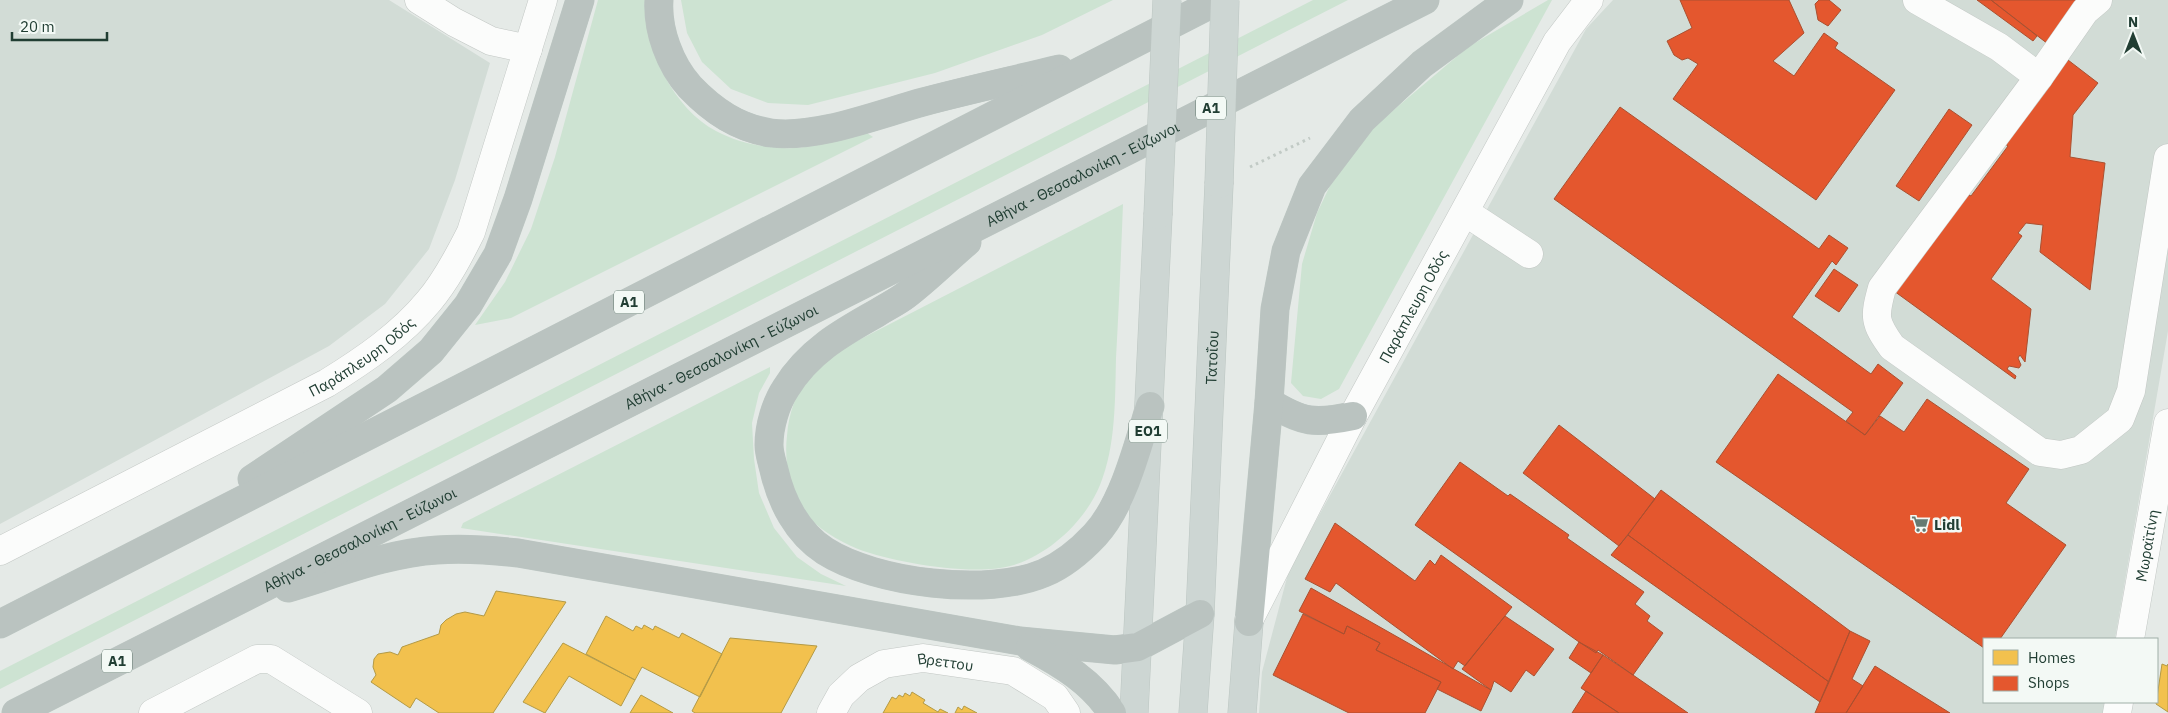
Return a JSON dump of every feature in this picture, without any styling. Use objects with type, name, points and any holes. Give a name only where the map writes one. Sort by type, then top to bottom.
[{"type":"highway","points":[[154,546],[329,426],[387,389],[431,351],[468,305],[498,254],[518,199],[580,0]]},
{"type":"highway","points":[[659,0],[666,46],[674,65],[685,82],[714,110],[732,121],[771,132],[792,134],[833,127],[924,102],[1104,58]]},
{"type":"highway","name":"Α1","points":[[0,624],[1219,0]]},
{"type":"highway","name":"Αθήνα - Θεσσαλονίκη - Εύζωνοι","points":[[16,713],[1425,0]]},
{"type":"highway","points":[[1249,622],[1270,402],[1275,309],[1286,251],[1312,186],[1362,120],[1415,70],[1509,0]]},
{"type":"highway","points":[[996,216],[905,296],[821,346],[801,366],[785,389],[774,416],[769,446],[778,488],[796,524],[824,550],[854,565],[892,576],[975,586],[1011,583],[1044,573],[1069,559],[1096,534],[1119,496],[1136,454],[1150,406]]},
{"type":"highway","points":[[1270,402],[1288,414],[1304,420],[1328,421],[1353,416]]},
{"type":"highway","points":[[218,610],[392,557],[436,550],[480,549],[537,556],[1020,641],[1115,650],[1138,647],[1200,614]]},
{"type":"highway","points":[[1020,641],[1066,666],[1093,689],[1112,713]]},
{"type":"main road","name":"ΕΟ1","points":[[1134,713],[1150,406],[1167,0]]},
{"type":"main road","name":"Τατοΐου","points":[[1192,713],[1200,614],[1225,0]]},
{"type":"main road","points":[[1242,713],[1249,622]]},
{"type":"street","points":[[419,0],[454,22],[491,41],[528,49]]},
{"type":"street","name":"Παράπλευρη Οδός","points":[[0,551],[327,383],[358,363],[404,327],[429,301],[458,258],[471,232],[543,0]]},
{"type":"street","name":"Παράπλευρη Οδός","points":[[1249,622],[1353,416],[1558,42],[1590,0]]},
{"type":"street","points":[[1917,0],[1999,47],[2040,77]]},
{"type":"street","points":[[1956,0],[1999,47]]},
{"type":"street","points":[[2098,0],[2085,12],[2040,77],[1882,288],[1875,313],[1880,331],[1892,347],[2040,452],[2061,455],[2081,450],[2120,419],[2131,391],[2168,158]]},
{"type":"street","points":[[1466,212],[1529,254]]},
{"type":"street","name":"Μωραϊτίνη","points":[[2130,638],[2167,437]]},
{"type":"street","name":"Βρεττου","points":[[831,713],[840,695],[859,678],[884,664],[923,658],[1012,672],[1055,697],[1066,713]]},
{"type":"street","points":[[152,713],[257,659],[271,659],[358,713]]},
{"type":"path","points":[[1248,169],[1312,137]]},
{"type":"shaded area","points":[[0,0],[389,0],[490,63],[455,180],[429,249],[385,304],[329,346],[0,524]]},
{"type":"shaded area","points":[[1613,0],[2168,0],[2168,331],[2115,638],[1983,638],[1983,703],[2105,703],[2103,713],[1259,713],[1262,672],[1289,570],[1586,29]]},
{"type":"green space","points":[[598,0],[645,0],[650,37],[664,75],[674,92],[687,108],[701,121],[724,135],[757,145],[793,148],[824,143],[864,131],[873,137],[511,318],[475,325],[505,282],[531,229],[555,157]]},
{"type":"green space","points":[[681,0],[1113,0],[1042,35],[935,73],[808,105],[768,103],[731,89],[702,62],[687,33]]},
{"type":"green space","points":[[1313,0],[1348,0],[0,689],[0,671]]},
{"type":"green space","points":[[1548,0],[1552,0],[1339,389],[1321,399],[1303,396],[1291,383],[1302,264],[1317,213],[1337,171],[1370,130],[1468,47]]},
{"type":"green space","points":[[1123,204],[1112,438],[1105,470],[1094,498],[1076,523],[1065,534],[1054,544],[1028,560],[1014,565],[979,570],[958,569],[893,559],[858,549],[828,534],[809,518],[799,504],[791,486],[786,445],[789,419],[799,392],[816,370],[853,343]]},
{"type":"green space","points":[[770,367],[770,373],[759,393],[752,423],[754,459],[759,493],[774,528],[797,557],[821,574],[846,586],[461,528],[463,523]]},
{"type":"building: Homes","points":[[496,591],[566,602],[493,713],[439,713],[416,698],[410,708],[371,682],[376,675],[373,667],[374,659],[378,654],[390,652],[398,655],[402,647],[439,634],[441,625],[456,614],[465,612],[484,616]]},
{"type":"building: Homes","points":[[606,616],[633,631],[636,626],[642,629],[644,625],[653,630],[655,626],[679,638],[682,633],[722,654],[700,697],[642,667],[635,680],[586,654]]},
{"type":"building: Homes","points":[[730,638],[817,646],[781,713],[695,713],[692,711]]},
{"type":"building: Homes","points":[[563,643],[635,680],[621,706],[569,676],[545,713],[523,702]]},
{"type":"building: Homes","points":[[2162,664],[2167,666],[2168,664],[2168,712],[2156,704],[2158,703]]},
{"type":"building: Homes","points":[[912,692],[925,700],[923,703],[938,712],[940,709],[948,713],[883,713],[892,697],[896,699],[899,695],[903,697],[905,693],[910,696]]},
{"type":"building: Homes","points":[[641,695],[673,713],[630,713]]},
{"type":"building: Homes","points":[[964,706],[977,713],[955,713],[958,707],[962,710]]},
{"type":"building: Shops","points":[[1680,0],[1789,0],[1804,33],[1773,61],[1794,76],[1824,33],[1838,43],[1835,48],[1895,90],[1816,200],[1673,99],[1698,64],[1688,58],[1682,60],[1674,55],[1667,41],[1692,28]]},
{"type":"building: Shops","points":[[1819,0],[1829,0],[1841,10],[1828,26],[1818,20],[1815,4]]},
{"type":"building: Shops","points":[[1977,0],[1991,0],[2037,36],[2033,41]]},
{"type":"building: Shops","points":[[1991,0],[2080,0],[2048,44]]},
{"type":"building: Shops","points":[[2068,60],[2098,83],[2073,115],[2070,157],[2105,163],[2090,290],[2040,252],[2043,225],[2026,223],[2018,233],[2022,236],[1991,279],[2031,309],[2025,362],[2020,355],[2018,358],[2021,365],[2019,368],[2009,366],[2007,369],[2016,376],[2015,379],[1894,291],[1967,194],[1971,196],[2008,146],[2005,144]]},
{"type":"building: Shops","points":[[1620,107],[1819,249],[1829,235],[1848,248],[1836,265],[1832,261],[1792,317],[1871,374],[1878,364],[1903,383],[1865,435],[1846,421],[1853,412],[1554,199]]},
{"type":"building: Shops","points":[[1949,109],[1972,125],[1919,201],[1896,186]]},
{"type":"building: Shops","points":[[1834,269],[1858,285],[1839,312],[1815,296]]},
{"type":"building: Shops","name":"Lidl","points":[[1778,374],[1865,435],[1880,416],[1904,432],[1927,399],[2029,469],[2006,503],[2066,545],[2001,638],[1983,638],[1983,647],[1716,462]]},
{"type":"building: Shops","points":[[1559,425],[1655,499],[1619,546],[1523,473]]},
{"type":"building: Shops","points":[[1460,462],[1508,496],[1510,494],[1569,535],[1567,538],[1644,592],[1635,604],[1650,616],[1647,621],[1663,633],[1633,675],[1598,650],[1596,653],[1579,642],[1415,525]]},
{"type":"building: Shops","points":[[1661,490],[1850,631],[1829,682],[1628,535]]},
{"type":"building: Shops","points":[[1335,523],[1415,581],[1430,560],[1435,565],[1441,555],[1512,607],[1465,666],[1458,661],[1453,669],[1336,583],[1330,592],[1305,579]]},
{"type":"building: Shops","points":[[1628,535],[1829,682],[1820,702],[1611,555]]},
{"type":"building: Shops","points":[[1311,588],[1491,690],[1481,711],[1437,689],[1441,682],[1376,650],[1380,643],[1347,626],[1344,634],[1299,611]]},
{"type":"building: Shops","points":[[1303,614],[1344,634],[1347,626],[1380,643],[1376,650],[1441,682],[1425,713],[1349,713],[1273,675]]},
{"type":"building: Shops","points":[[1505,616],[1554,649],[1534,676],[1526,670],[1511,692],[1494,681],[1491,690],[1462,669]]},
{"type":"building: Shops","points":[[1850,631],[1870,641],[1852,679],[1863,686],[1846,713],[1815,713]]},
{"type":"building: Shops","points":[[1579,642],[1603,655],[1591,673],[1569,658]]},
{"type":"building: Shops","points":[[1603,655],[1688,713],[1619,713],[1581,688]]},
{"type":"building: Shops","points":[[1875,666],[1950,713],[1846,713]]},
{"type":"building: Shops","points":[[1586,691],[1619,713],[1572,713]]},
{"type":"place","name":"Lidl","points":[[1920,524]]}]
